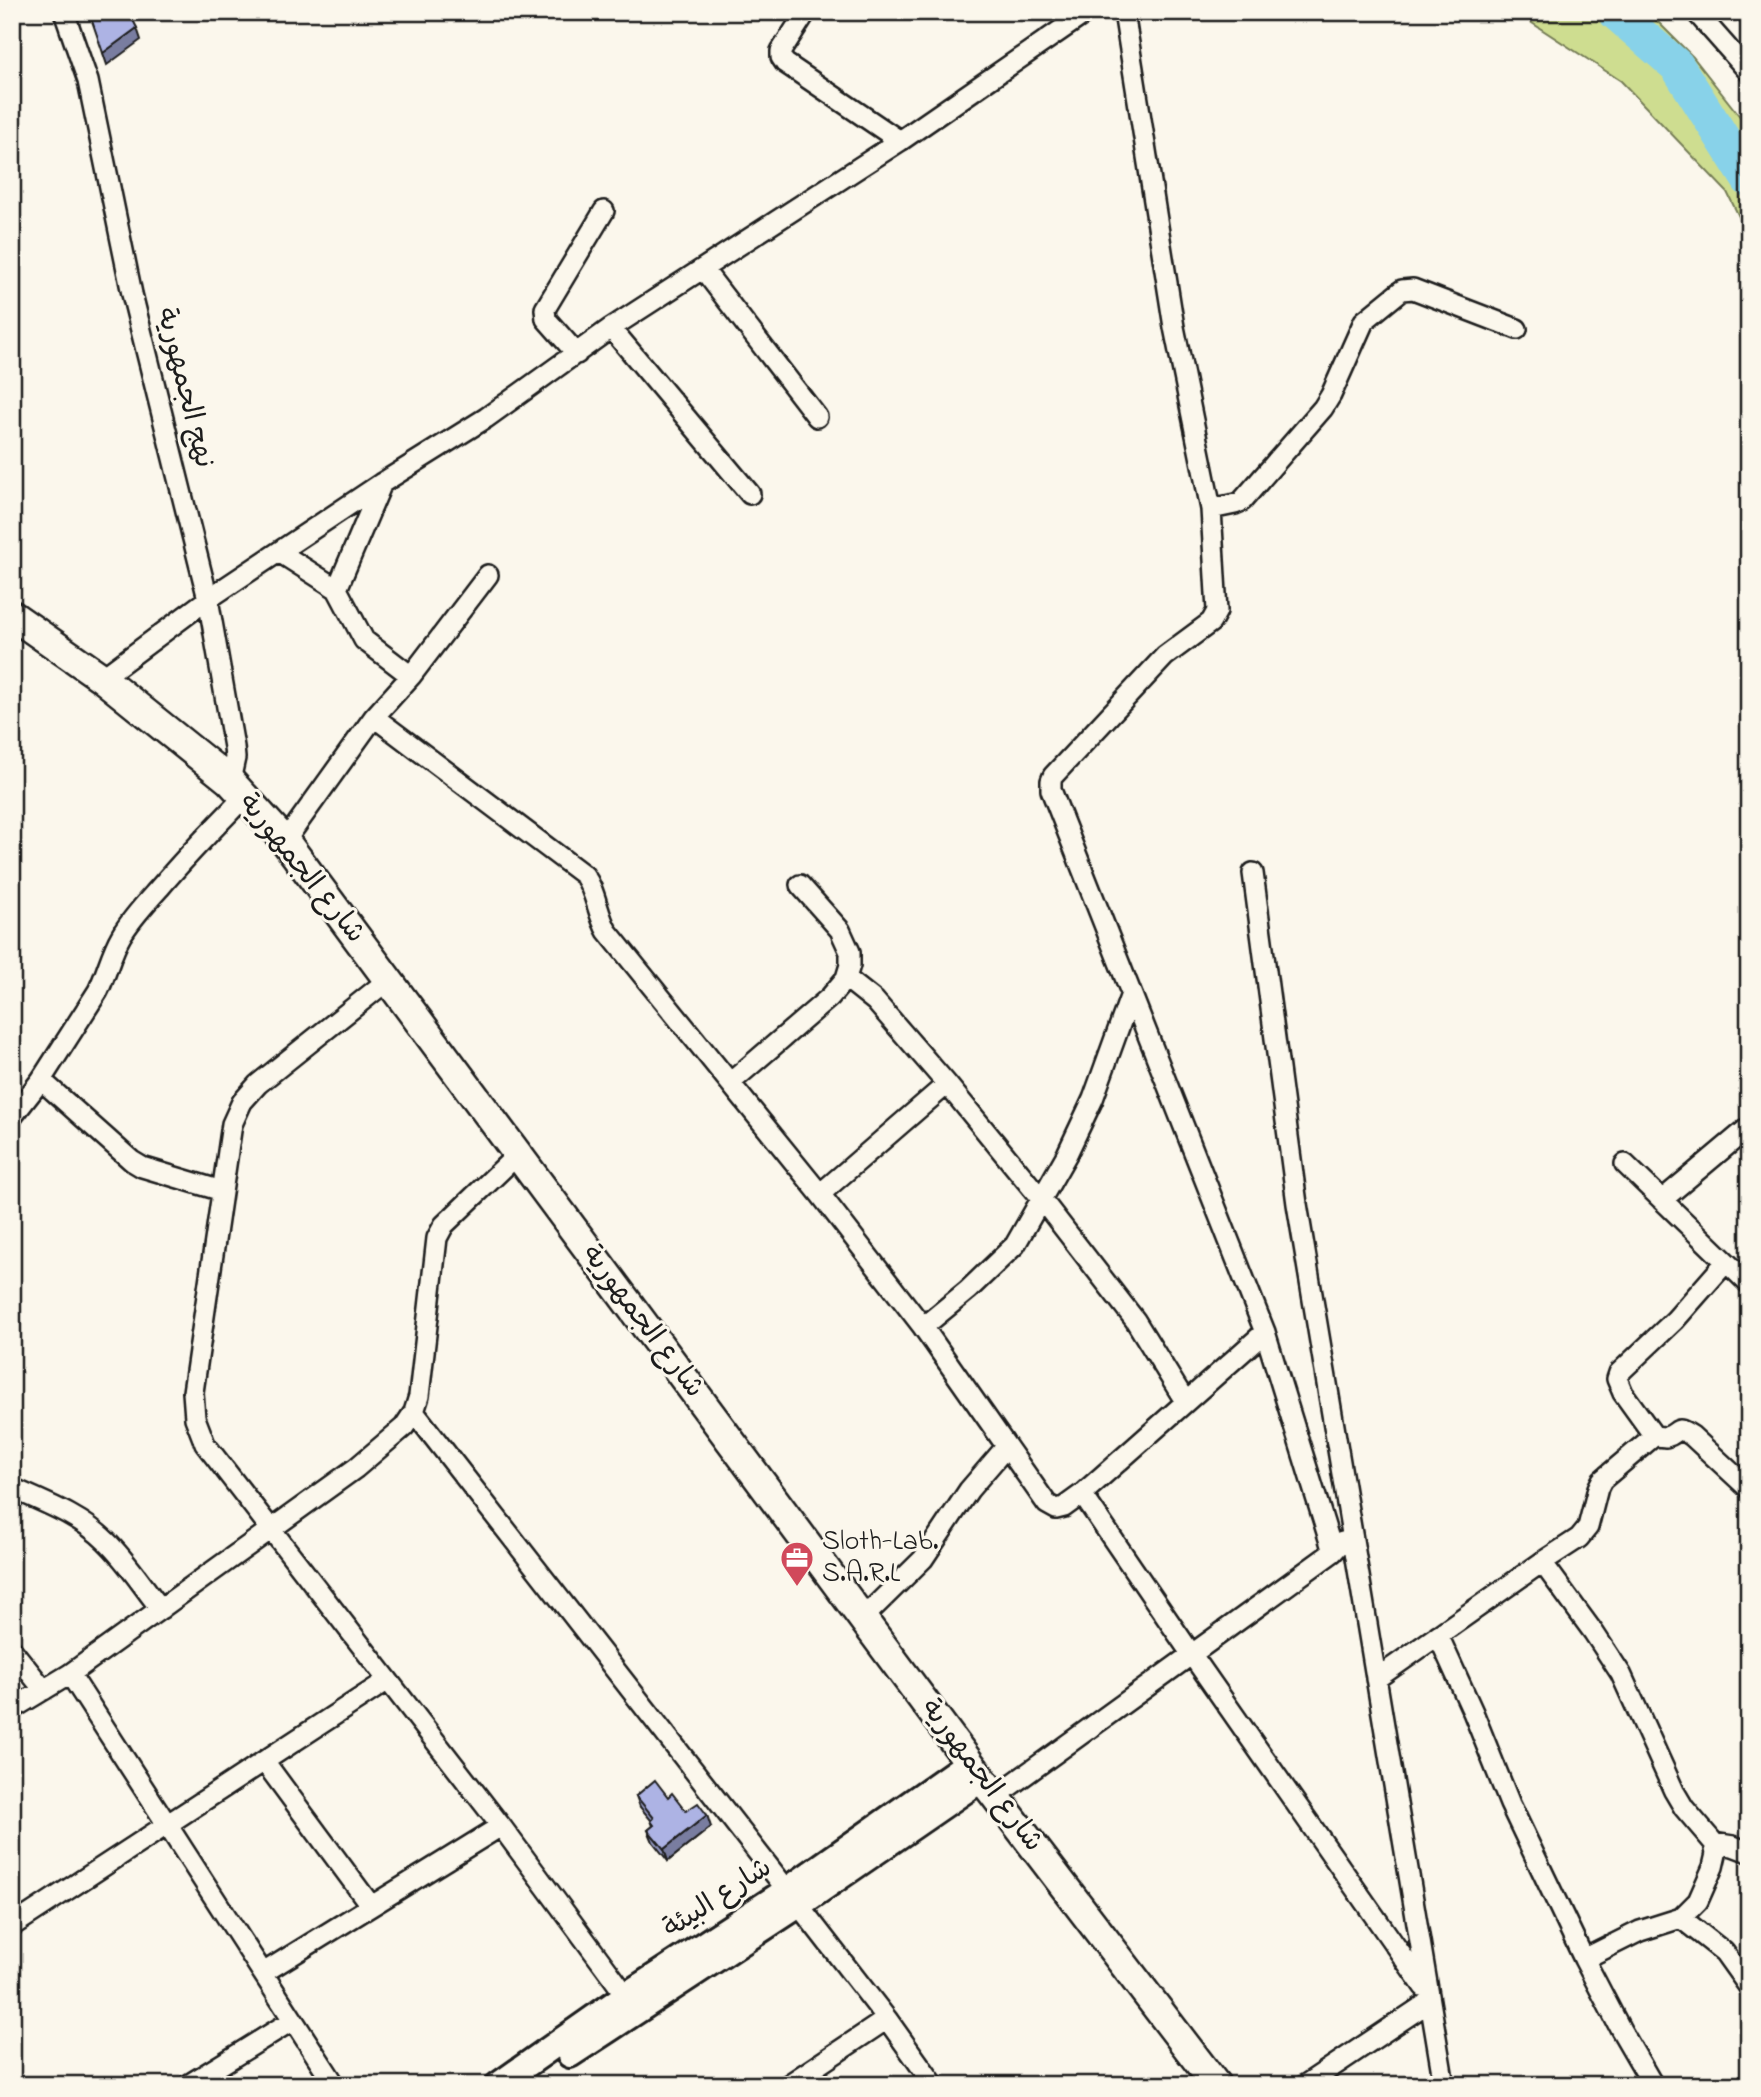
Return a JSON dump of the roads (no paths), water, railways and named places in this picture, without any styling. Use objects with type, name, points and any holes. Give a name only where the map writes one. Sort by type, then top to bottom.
[{"type":"main road","name":"شارع الجمهورية","points":[[12,615],[102,678],[237,789],[285,841],[862,1619],[1216,2085]]},
{"type":"street","name":"نهج الجمهورية","points":[[64,12],[88,81],[132,294],[208,599],[234,747],[237,789]]},
{"type":"street","points":[[806,12],[782,51],[781,57],[785,63],[900,141]]},
{"type":"street","points":[[102,678],[208,599],[382,482],[486,418],[611,328],[900,141],[1087,12]]},
{"type":"street","points":[[1124,12],[1174,327],[1210,509],[1216,616],[1165,656],[1053,776],[1051,790],[1265,1332],[1333,1552]]},
{"type":"street","points":[[1696,12],[1749,72]]},
{"type":"street","points":[[576,354],[546,319],[545,309],[604,211]]},
{"type":"street","points":[[703,270],[817,416]]},
{"type":"street","points":[[1210,509],[1241,501],[1316,418],[1331,395],[1364,321],[1402,290],[1413,289],[1517,329]]},
{"type":"street","points":[[611,328],[750,494]]},
{"type":"street","points":[[337,589],[382,482]]},
{"type":"street","points":[[279,552],[337,589],[364,640],[411,676]]},
{"type":"street","points":[[285,841],[374,717],[411,676],[488,575]]},
{"type":"street","points":[[374,717],[584,875],[591,883],[600,919],[607,931],[923,1326],[1047,1504],[1056,1509],[1064,1507],[1082,1493],[1265,1332]]},
{"type":"street","points":[[13,1113],[41,1080],[98,991],[121,936],[142,907],[191,851],[237,789]]},
{"type":"street","points":[[1253,873],[1297,1204],[1444,2085]]},
{"type":"street","points":[[730,1083],[822,1004],[846,978],[850,965],[849,951],[841,930],[800,885]]},
{"type":"street","points":[[846,978],[875,1001],[1042,1200],[1135,1320],[1185,1401]]},
{"type":"street","points":[[388,980],[258,1084],[242,1101],[232,1124],[192,1392],[195,1419],[205,1444],[502,1826],[632,2002]]},
{"type":"street","points":[[923,1326],[968,1290],[1015,1245],[1042,1200],[1093,1099],[1131,994]]},
{"type":"street","points":[[41,1080],[132,1161],[142,1167],[222,1191]]},
{"type":"street","points":[[820,1194],[947,1084]]},
{"type":"street","points":[[1662,1200],[1749,1127]]},
{"type":"street","points":[[12,1709],[70,1674],[272,1531],[356,1468],[404,1427],[414,1412],[419,1396],[438,1238],[444,1225],[517,1155]]},
{"type":"street","points":[[1625,1164],[1749,1284]]},
{"type":"street","points":[[1654,1436],[1623,1393],[1617,1379],[1619,1373],[1675,1320],[1726,1262]]},
{"type":"street","points":[[414,1412],[793,1897],[934,2085]]},
{"type":"street","points":[[1376,1679],[1584,1533],[1602,1480],[1654,1436],[1665,1437],[1676,1430],[1684,1430],[1749,1489]]},
{"type":"street","points":[[862,1619],[923,1559],[969,1490],[1006,1447]]},
{"type":"street","points":[[12,1488],[74,1517],[107,1542],[161,1609]]},
{"type":"street","points":[[1082,1493],[1428,1997]]},
{"type":"street","points":[[983,1779],[1192,1655],[1333,1552],[1352,1531]]},
{"type":"street","points":[[1542,1562],[1621,1674],[1674,1791],[1684,1808],[1714,1843],[1716,1854],[1699,1901],[1681,1918],[1640,1931],[1584,1959]]},
{"type":"street","points":[[1438,1635],[1510,1804],[1584,1959],[1653,2085]]},
{"type":"street","points":[[12,1650],[44,1690]]},
{"type":"street","points":[[70,1674],[335,2085]]},
{"type":"street","points":[[12,1926],[388,1680]]},
{"type":"street","points":[[264,1761],[371,1906]]},
{"type":"street","name":"شارع البيئة","points":[[498,2085],[983,1779]]},
{"type":"street","points":[[263,1973],[502,1826]]},
{"type":"street","points":[[1714,1843],[1749,1852]]},
{"type":"street","points":[[1681,1918],[1724,1952],[1749,1987]]},
{"type":"street","points":[[1306,2085],[1428,1997]]},
{"type":"street","name":"شارع البيئة","points":[[526,2085],[632,2002]]},
{"type":"street","points":[[788,2085],[887,2019]]},
{"type":"street","points":[[188,2085],[293,2020]]},
{"type":"waterway","points":[[1615,12],[1677,66],[1749,180]]},
{"type":"place","name":"Sloth-Lab. S.A.R.L","points":[[797,1588]]}]
